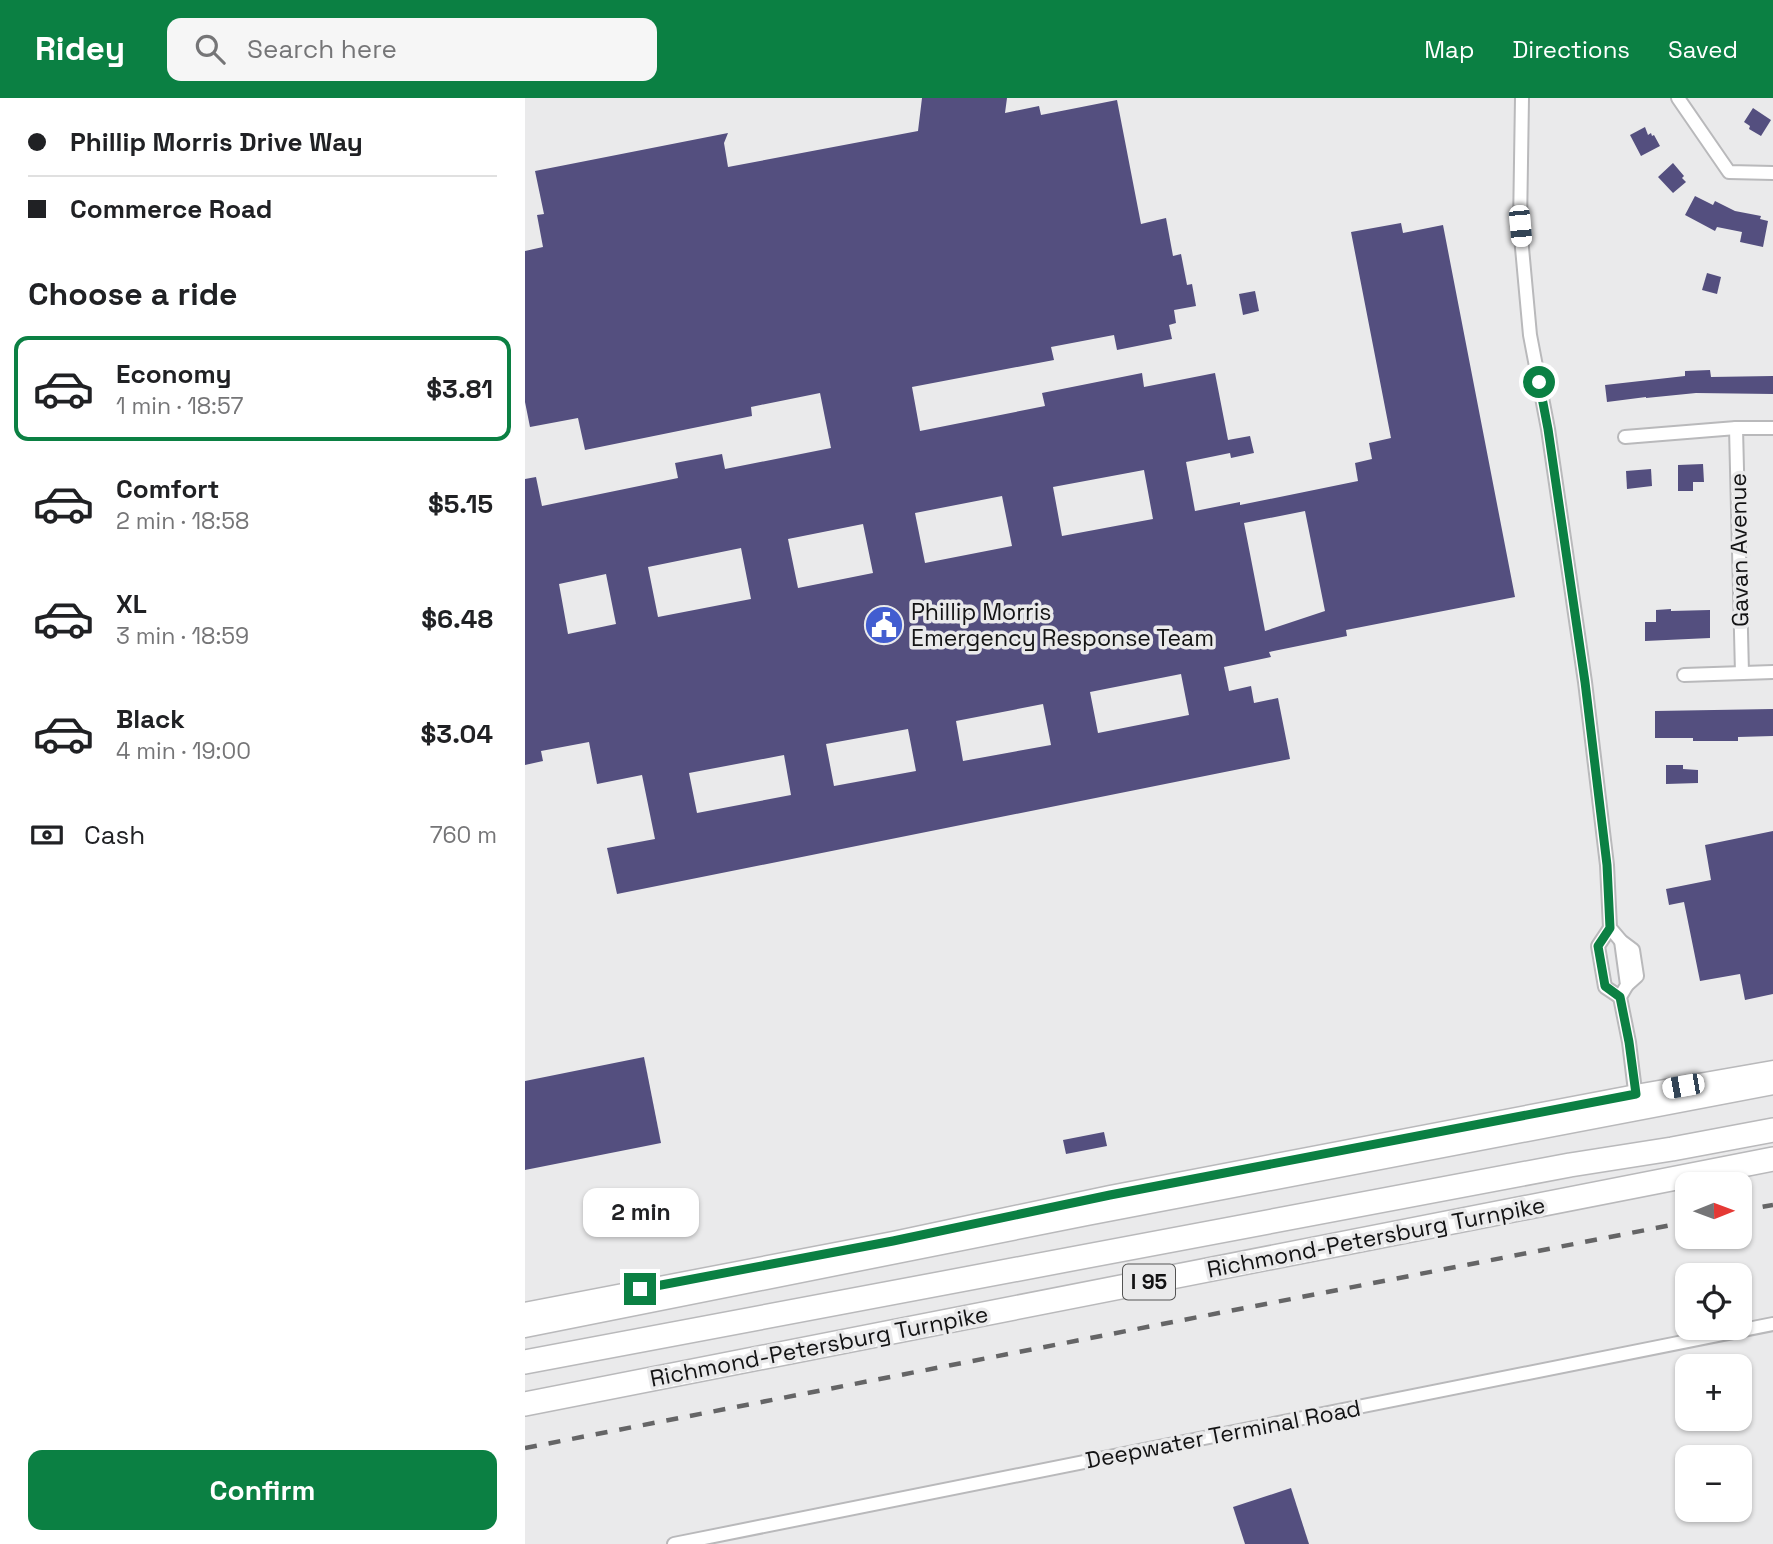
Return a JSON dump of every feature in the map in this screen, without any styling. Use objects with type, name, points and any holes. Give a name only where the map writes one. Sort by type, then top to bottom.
[{"type":"highway","name":"Richmond-Petersburg Turnpike","points":[[525,1362],[1543,1171],[1672,1150],[1773,1129]]},
{"type":"highway","name":"Richmond-Petersburg Turnpike","points":[[531,1403],[1773,1160]]},
{"type":"main road","points":[[525,1328],[1087,1216],[1637,1102],[1773,1070]]},
{"type":"main road","points":[[525,1312],[893,1241],[1110,1195],[1637,1102],[1773,1085]]},
{"type":"street","points":[[1522,98],[1520,226],[1530,335],[1548,429],[1585,682],[1607,865],[1610,928],[1598,946],[1599,957],[1605,986],[1624,991]]},
{"type":"street","points":[[1678,98],[1729,172],[1773,173]]},
{"type":"street","points":[[1625,438],[1736,428],[1773,428]]},
{"type":"street","name":"Gavan Avenue","points":[[1736,428],[1742,673]]},
{"type":"street","points":[[1684,675],[1773,672]]},
{"type":"street","points":[[1610,928],[1621,941],[1637,1102]]},
{"type":"street","name":"Deepwater Terminal Road","points":[[674,1544],[1773,1324]]},
{"type":"building","points":[[922,98],[1007,98],[1005,113],[1039,106],[1041,115],[1117,100],[1141,224],[1166,218],[1173,256],[1181,254],[1187,285],[1192,284],[1196,306],[1174,310],[1176,323],[1169,325],[1172,339],[1117,350],[1114,335],[1051,347],[1054,360],[912,387],[920,431],[1045,406],[1042,393],[1142,373],[1144,387],[1215,373],[1228,440],[1250,436],[1254,453],[1231,458],[1230,453],[1186,462],[1195,511],[1240,502],[1240,505],[1358,481],[1355,463],[1372,459],[1369,443],[1391,438],[1351,232],[1401,223],[1403,233],[1443,225],[1515,597],[1346,630],[1347,636],[1269,652],[1271,657],[1224,667],[1229,691],[1251,686],[1254,703],[1278,698],[1290,759],[617,894],[607,848],[655,839],[642,775],[597,784],[589,742],[541,751],[543,761],[525,765],[525,479],[536,477],[542,506],[678,478],[675,463],[722,454],[725,469],[831,448],[820,393],[751,407],[752,416],[585,450],[578,418],[530,427],[525,402],[525,251],[543,247],[537,215],[544,214],[535,171],[728,133],[724,143],[728,167],[918,131]],"holes":[[[1144,470],[1153,519],[1062,536],[1053,487]],[[1002,496],[1012,546],[925,563],[915,513]],[[1305,511],[1325,611],[1265,631],[1244,523]],[[863,524],[873,573],[798,588],[788,539]],[[741,548],[751,599],[658,617],[648,567]],[[606,574],[616,624],[568,634],[559,584]],[[1181,674],[1189,715],[1098,733],[1090,692]],[[1043,704],[1051,745],[963,761],[956,721]],[[908,729],[916,771],[834,786],[826,744]],[[784,755],[791,795],[697,813],[689,773]]]},
{"type":"building","points":[[1753,108],[1771,120],[1761,136],[1749,129],[1750,126],[1744,122]]},
{"type":"building","points":[[1645,127],[1648,135],[1654,135],[1660,146],[1641,156],[1630,135]]},
{"type":"building","points":[[1673,163],[1686,182],[1673,193],[1658,177]]},
{"type":"building","points":[[1695,196],[1713,205],[1715,201],[1735,211],[1761,216],[1760,219],[1768,221],[1763,247],[1740,242],[1742,232],[1717,227],[1715,231],[1685,215]]},
{"type":"building","points":[[1707,273],[1721,277],[1717,294],[1702,290]]},
{"type":"building","points":[[1255,291],[1259,311],[1243,315],[1239,294]]},
{"type":"building","points":[[1710,370],[1711,377],[1773,376],[1773,394],[1696,393],[1607,402],[1605,385],[1685,376],[1685,371]]},
{"type":"building","points":[[1703,464],[1704,482],[1693,482],[1693,491],[1678,491],[1678,465]]},
{"type":"building","points":[[1651,469],[1652,486],[1627,489],[1626,471]]},
{"type":"building","points":[[1656,610],[1710,610],[1710,638],[1645,641],[1645,622],[1656,622]]},
{"type":"building","points":[[1773,709],[1773,736],[1738,737],[1738,741],[1655,738],[1655,711]]},
{"type":"building","points":[[1666,765],[1683,765],[1683,769],[1698,770],[1698,783],[1666,784]]},
{"type":"building","points":[[1773,831],[1773,994],[1745,1000],[1740,974],[1700,981],[1684,902],[1669,905],[1666,889],[1711,880],[1705,845]]},
{"type":"building","points":[[644,1057],[661,1143],[525,1170],[525,1081]]},
{"type":"building","points":[[1104,1132],[1107,1146],[1066,1154],[1063,1140]]},
{"type":"building","points":[[1291,1488],[1309,1544],[1245,1544],[1233,1507]]},
{"type":"railway","points":[[1752,1209],[1773,1205]]},
{"type":"railway","points":[[525,1448],[1675,1224]]},
{"type":"place","name":"Phillip Morris Emergency Response Team","points":[[884,625]]},
{"type":"route","points":[[640,1289],[1636,1094],[1620,997],[1605,986],[1598,946],[1610,928],[1607,865],[1585,682],[1539,382]]}]
